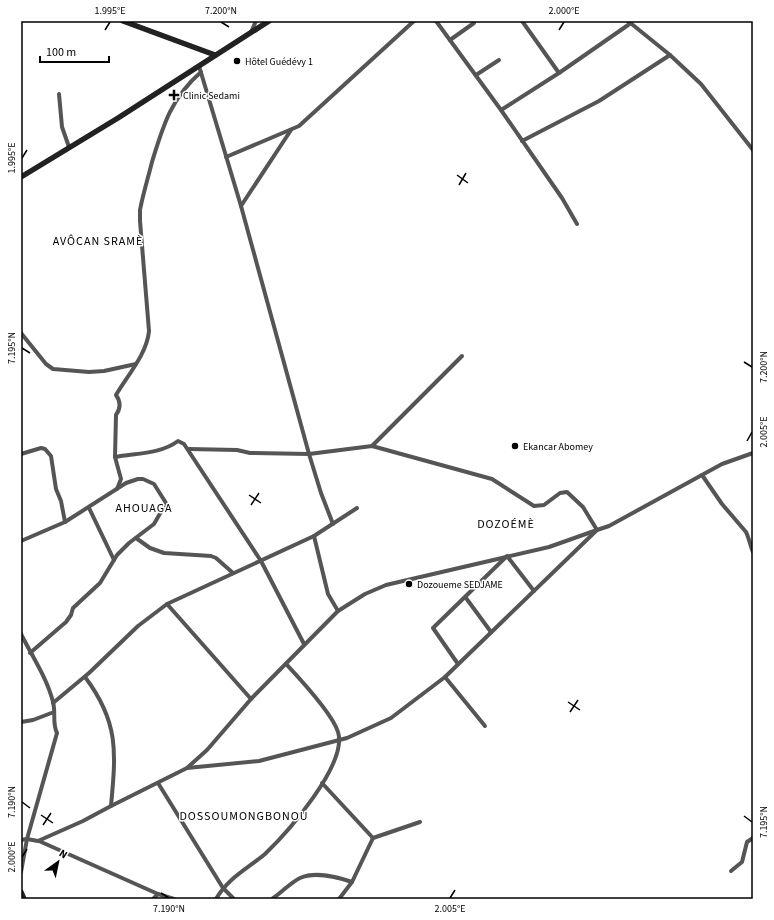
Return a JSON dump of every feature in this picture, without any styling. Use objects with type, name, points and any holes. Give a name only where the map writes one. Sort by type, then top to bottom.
[{"type":"main road","points":[[123,21],[215,55]]},
{"type":"main road","points":[[21,177],[200,69],[215,55],[269,21]]},
{"type":"main road","points":[[21,892],[24,899]]},
{"type":"street","points":[[251,32],[256,21]]},
{"type":"street","points":[[226,157],[299,126],[414,21]]},
{"type":"street","points":[[436,21],[501,110],[562,198],[578,224]]},
{"type":"street","points":[[522,21],[559,73]]},
{"type":"street","points":[[501,110],[559,73],[630,22],[694,76],[710,94],[753,150]]},
{"type":"street","points":[[450,40],[474,23]]},
{"type":"street","points":[[522,141],[599,101],[670,55]]},
{"type":"street","points":[[476,75],[499,60]]},
{"type":"street","points":[[200,69],[309,454],[321,494],[333,524]]},
{"type":"street","points":[[117,490],[121,479],[116,456],[116,415],[119,410],[120,401],[116,395],[136,364],[147,343],[149,332],[139,215],[142,197],[163,126],[168,115],[187,85],[200,69]]},
{"type":"street","points":[[59,94],[62,127],[69,147]]},
{"type":"street","points":[[240,206],[291,130]]},
{"type":"street","points":[[21,333],[46,364],[53,369],[89,372],[104,371],[136,364]]},
{"type":"street","points":[[372,446],[462,356]]},
{"type":"street","points":[[116,456],[156,450],[172,445],[178,441],[184,444],[189,449],[261,561],[304,644]]},
{"type":"street","points":[[189,449],[237,450],[250,453],[309,454],[372,446],[492,479],[534,506],[544,505],[560,493],[567,492],[583,507],[597,530]]},
{"type":"street","points":[[21,454],[41,448],[49,452],[51,456],[56,489],[61,501],[66,522]]},
{"type":"street","points":[[38,841],[82,821],[187,768],[207,750],[251,699],[304,644],[338,611],[365,594],[386,586],[549,547],[609,526],[722,464],[753,453]]},
{"type":"street","points":[[702,475],[722,504],[746,532],[749,545],[753,552]]},
{"type":"street","points":[[21,541],[66,522],[126,483],[143,479],[154,484],[166,503],[154,524],[122,550],[100,583],[73,608],[71,615],[66,622],[30,653]]},
{"type":"street","points":[[89,508],[114,560]]},
{"type":"street","points":[[53,703],[85,677],[138,626],[167,604],[314,536],[357,508]]},
{"type":"street","points":[[187,768],[260,761],[347,738],[390,718],[445,677],[597,530]]},
{"type":"street","points":[[314,536],[328,594],[338,611]]},
{"type":"street","points":[[136,538],[150,548],[164,553],[211,556],[216,558],[233,573]]},
{"type":"street","points":[[507,556],[534,591]]},
{"type":"street","points":[[458,664],[433,628],[466,598],[507,556]]},
{"type":"street","points":[[466,598],[491,632]]},
{"type":"street","points":[[167,604],[251,699]]},
{"type":"street","points":[[21,634],[43,675],[53,703],[54,728],[56,733],[27,839],[21,872]]},
{"type":"street","points":[[216,899],[223,888],[277,842],[309,806],[335,758],[339,740],[338,732],[326,712],[302,681],[286,664]]},
{"type":"street","points":[[85,677],[99,698],[113,733],[114,768],[111,806]]},
{"type":"street","points":[[445,677],[485,726]]},
{"type":"street","points":[[21,722],[33,720],[54,712]]},
{"type":"street","points":[[158,783],[223,888],[234,899]]},
{"type":"street","points":[[322,783],[373,838]]},
{"type":"street","points":[[339,899],[352,882],[373,838],[420,822]]},
{"type":"street","points":[[731,871],[742,862],[748,842],[753,838]]},
{"type":"street","points":[[21,840],[27,839],[38,841],[158,894],[174,899]]},
{"type":"street","points":[[272,899],[299,879],[307,876],[320,875],[352,882]]},
{"type":"street","points":[[153,899],[158,894]]},
{"type":"place","name":"Hôtel Guédévy 1","points":[[237,61]]},
{"type":"place","name":"Clinic Sedami","points":[[174,95]]},
{"type":"place","name":"Ekancar Abomey","points":[[515,446]]},
{"type":"place","name":"Dozoueme SEDJAME","points":[[409,584]]},
{"type":"district","name":"AVÔCAN SRAMÈ","points":[[98,241]]},
{"type":"district","name":"AHOUAGA","points":[[144,508]]},
{"type":"district","name":"DOZOÉMÈ","points":[[506,524]]},
{"type":"district","name":"DOSSOUMONGBONOU","points":[[244,816]]}]
